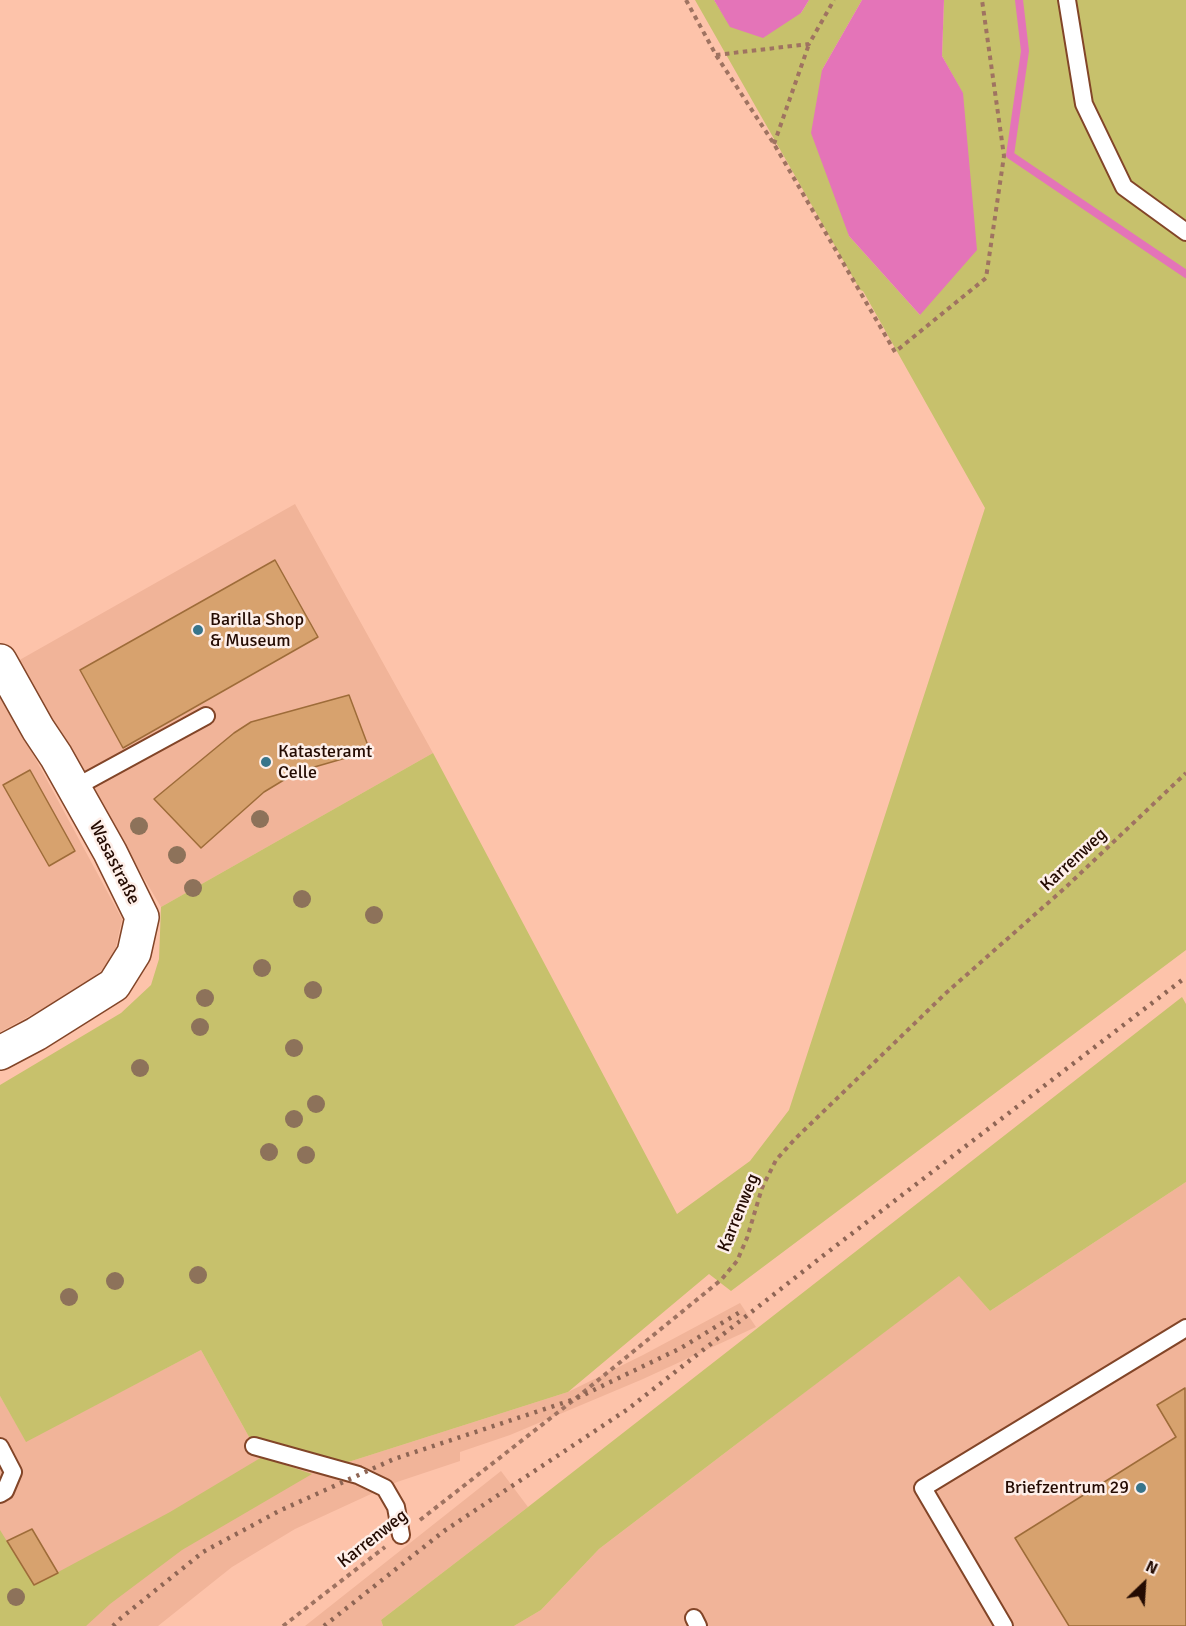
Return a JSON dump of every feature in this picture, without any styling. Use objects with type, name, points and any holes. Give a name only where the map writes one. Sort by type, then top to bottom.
[{"type":"street","name":"Wasastraße","points":[[0,661],[110,852],[142,917],[134,953],[114,985],[36,1034],[0,1053]]},
{"type":"lane","points":[[1067,0],[1084,104],[1124,187],[1186,232]]},
{"type":"lane","points":[[74,788],[206,716]]},
{"type":"lane","points":[[1004,1626],[923,1488],[1186,1328]]},
{"type":"lane","points":[[254,1446],[358,1475],[385,1488],[396,1507],[401,1534]]},
{"type":"lane","points":[[0,1447],[13,1472],[5,1491],[0,1494]]},
{"type":"path","points":[[686,0],[716,55],[774,144],[895,352],[986,278],[1004,156],[982,0]]},
{"type":"path","points":[[774,144],[809,44],[834,0]]},
{"type":"path","points":[[716,55],[809,44]]},
{"type":"path","name":"Karrenweg","points":[[284,1626],[575,1399],[720,1280],[736,1261],[747,1238],[762,1188],[776,1160],[795,1139],[946,993],[1066,887],[1186,773]]},
{"type":"shaded area","points":[[695,0],[714,0],[731,27],[801,13],[809,0],[862,0],[822,70],[849,236],[920,315],[963,94],[942,56],[944,0],[1186,0],[1186,950],[731,1291],[709,1274],[568,1392],[339,1465],[254,1446],[201,1350],[26,1442],[0,1396],[0,1085],[121,1013],[151,985],[159,959],[161,907],[433,753],[677,1214],[750,1161],[789,1110],[985,508]]},
{"type":"shaded area","points":[[714,0],[809,0],[801,13],[763,38],[730,27]]},
{"type":"shaded area","points":[[862,0],[944,0],[942,56],[963,93],[977,250],[920,315],[849,236],[811,133],[822,70]]},
{"type":"shaded area","points":[[295,504],[433,753],[161,907],[16,662]]},
{"type":"shaded area","points":[[0,693],[122,919],[115,951],[103,969],[83,987],[0,1032]]},
{"type":"shaded area","points":[[1182,997],[1186,1004],[1186,1182],[990,1311],[959,1276],[599,1549],[541,1610],[514,1626],[383,1626],[381,1620]]},
{"type":"shaded area","points":[[1186,1182],[1186,1626],[514,1626],[541,1610],[599,1549],[959,1275],[990,1311]]},
{"type":"shaded area","points":[[740,1303],[756,1327],[643,1379],[510,1435],[460,1452],[460,1461],[397,1482],[295,1529],[232,1567],[158,1626],[0,1626],[0,1396],[26,1441],[201,1350],[254,1446],[339,1465],[568,1392]]},
{"type":"shaded area","points":[[262,1457],[312,1474],[182,1550],[110,1604],[86,1626],[0,1626],[0,1530],[34,1585],[170,1512]]},
{"type":"shaded area","points":[[501,1471],[528,1507],[381,1620],[383,1626],[305,1626]]},
{"type":"building","points":[[275,560],[318,637],[123,748],[80,670]]},
{"type":"building","name":"Katasteramt Celle","points":[[349,695],[370,751],[297,772],[264,792],[201,848],[154,799],[234,733],[251,722]]},
{"type":"building","points":[[30,770],[75,851],[49,866],[3,785]]},
{"type":"building","name":"Briefzentrum 29","points":[[1185,1388],[1186,1626],[1069,1626],[1015,1538],[1176,1437],[1157,1405]]},
{"type":"building","points":[[32,1529],[58,1573],[34,1585],[7,1541]]},
{"type":"waterway","points":[[1019,0],[1025,51],[1010,155],[1186,274]]},
{"type":"railway","points":[[324,1626],[444,1531],[628,1409],[1186,977]]},
{"type":"railway","points":[[113,1626],[203,1552],[279,1511],[394,1459],[575,1399],[681,1348],[740,1312]]},
{"type":"place","name":"Barilla Shop & Museum","points":[[198,630]]},
{"type":"place","name":"Katasteramt Celle","points":[[266,762]]},
{"type":"place","name":"Briefzentrum 29","points":[[1141,1488]]}]
